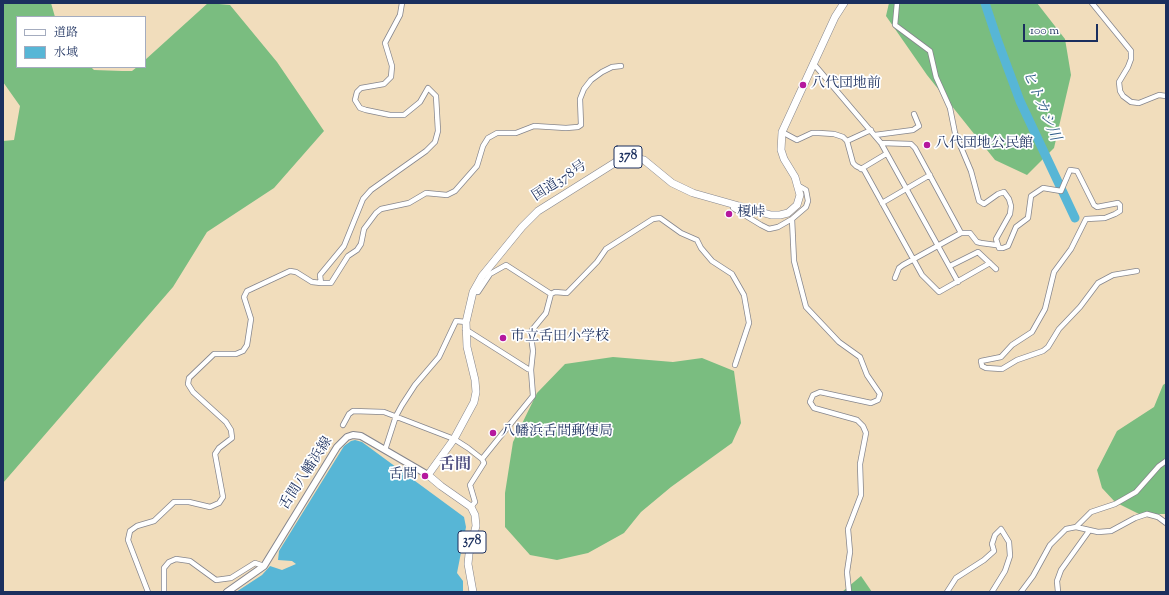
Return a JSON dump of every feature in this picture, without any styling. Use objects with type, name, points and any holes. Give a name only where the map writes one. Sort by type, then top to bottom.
[{"type":"highway","points":[[799,186],[781,150],[780,141],[782,132],[835,17],[844,3]]},
{"type":"highway","name":"国道378号","points":[[428,475],[454,439],[470,411],[476,392],[466,326],[468,309],[473,292],[490,265],[538,211],[616,162],[627,157],[644,160],[680,188],[771,215],[788,213],[797,205],[800,195],[799,186]]},
{"type":"highway","points":[[428,475],[471,507]]},
{"type":"highway","name":"378","points":[[471,507],[475,515],[476,526],[469,559],[473,592]]},
{"type":"main road","name":"舌間八幡浜線","points":[[227,592],[264,566],[337,447],[344,439],[353,435],[360,436],[428,475]]},
{"type":"street","points":[[321,283],[320,275],[344,246],[363,199],[371,190],[426,151],[435,142],[438,131],[436,96],[428,88],[420,102],[404,115],[394,115],[366,110],[360,108],[355,100],[357,92],[361,88],[384,84],[391,77],[392,66],[385,43],[400,15],[402,3]]},
{"type":"street","points":[[897,3],[895,25],[930,51],[936,77],[950,108],[955,132],[971,171],[979,201],[984,204],[998,194],[1004,192],[1012,206],[1010,214],[996,239],[996,245]]},
{"type":"street","points":[[1092,3],[1131,52],[1131,59],[1119,82],[1123,96],[1131,102],[1138,103],[1159,95],[1166,96]]},
{"type":"street","points":[[813,64],[881,143],[958,282]]},
{"type":"street","points":[[148,592],[128,540],[130,531],[137,526],[154,521],[174,502],[189,502],[210,507],[219,504],[223,497],[215,454],[219,448],[232,438],[231,430],[226,422],[193,392],[188,384],[189,378],[214,354],[236,354],[243,351],[247,345],[251,319],[244,297],[248,291],[290,271],[296,272],[312,282],[331,283],[348,256],[358,250],[361,244],[364,229],[376,213],[381,209],[409,203],[426,193],[452,194],[476,166],[483,146],[488,138],[497,133],[516,133],[534,126],[566,128],[578,127],[581,124],[580,99],[584,89],[591,80],[602,72],[612,67],[620,66]]},
{"type":"street","points":[[875,135],[913,130],[919,126],[914,114]]},
{"type":"street","points":[[847,141],[871,130]]},
{"type":"street","points":[[782,132],[797,140],[812,133],[819,133],[834,134],[843,137],[847,141],[854,163],[864,170],[922,275],[939,292],[990,264]]},
{"type":"street","points":[[881,143],[911,144],[930,175],[961,233]]},
{"type":"street","points":[[861,169],[886,154]]},
{"type":"street","points":[[895,278],[899,268],[961,233],[970,233],[977,242],[996,245],[999,248],[1003,248],[1010,243],[1016,227],[1028,218],[1031,196],[1042,188],[1061,191],[1070,170],[1077,171],[1094,206],[1118,203],[1120,205],[1120,211],[1105,218],[1088,218],[1083,222],[1074,242],[1054,272],[1045,309],[1035,328],[1028,336],[1012,345],[1001,357],[981,361],[982,366],[996,370],[1006,368],[1017,360],[1043,351],[1048,347],[1059,329],[1080,308],[1098,283],[1113,275],[1137,270]]},
{"type":"street","points":[[882,203],[930,175]]},
{"type":"street","points":[[733,204],[733,208],[769,229],[778,227],[792,219],[806,207],[808,200],[806,190],[799,186]]},
{"type":"street","points":[[551,294],[555,292],[568,293],[597,262],[606,248],[653,219],[660,218],[681,233],[697,240],[701,248],[712,261],[732,274],[744,295],[749,323],[735,365]]},
{"type":"street","points":[[792,219],[794,261],[806,307],[839,342],[860,358],[867,375],[880,394],[878,400],[866,403],[820,392],[813,395],[810,402],[814,408],[857,420],[863,426],[866,433],[860,464],[861,495],[848,529],[850,552],[848,572],[849,592]]},
{"type":"street","points":[[950,266],[978,252],[996,269]]},
{"type":"street","points":[[473,292],[478,292],[490,274],[506,265],[551,294]]},
{"type":"street","points":[[482,459],[533,396],[531,370],[533,356],[532,330],[535,324],[546,313],[551,294]]},
{"type":"street","points":[[386,450],[396,416],[415,385],[439,357],[456,321],[466,326],[528,370],[531,370]]},
{"type":"street","points":[[343,425],[353,410],[377,411],[396,416],[454,439],[482,459],[484,463],[470,485],[475,502],[471,507]]},
{"type":"street","points":[[1021,592],[1033,576],[1056,538],[1066,530],[1076,527],[1091,512],[1115,504],[1136,492],[1156,469],[1166,461]]},
{"type":"street","points":[[1076,527],[1089,531],[1111,531],[1135,518],[1147,514],[1158,517],[1166,523]]},
{"type":"street","points":[[946,592],[956,578],[984,560],[994,551],[992,544],[995,535],[1001,529],[1009,542],[1010,556],[1005,571],[992,592]]},
{"type":"street","points":[[1058,592],[1057,582],[1061,570],[1089,531]]},
{"type":"street","points":[[164,592],[164,568],[169,562],[176,559],[190,561],[216,580],[231,578],[255,563],[264,566]]},
{"type":"green space","points":[[3,3],[51,3],[55,16],[16,16],[16,68],[92,68],[94,70],[122,71],[132,71],[136,68],[146,68],[146,59],[208,3],[230,5],[277,62],[324,131],[274,188],[207,232],[173,287],[3,483],[3,141],[14,140],[20,106],[3,82]]},
{"type":"green space","points":[[889,3],[1037,3],[1065,39],[1071,75],[1054,148],[1027,175],[995,160],[927,75],[886,16]]},
{"type":"green space","points":[[613,357],[673,362],[702,358],[734,371],[741,423],[732,443],[671,487],[641,512],[624,533],[588,553],[557,560],[530,555],[505,527],[505,493],[513,442],[537,393],[565,364]]},
{"type":"green space","points":[[1166,383],[1166,514],[1139,514],[1115,502],[1102,488],[1097,470],[1117,431],[1154,407],[1163,385]]},
{"type":"green space","points":[[861,576],[872,592],[842,592]]},
{"type":"water","points":[[355,440],[362,442],[464,517],[466,527],[457,573],[463,581],[463,592],[236,592],[262,575],[270,566],[282,570],[296,564],[292,561],[278,560],[279,551],[344,446]]},
{"type":"waterway","name":"ヒトカシ川","points":[[985,3],[1020,101],[1075,218]]},
{"type":"place","name":"八代団地前","points":[[803,85]]},
{"type":"place","name":"八代団地公民館","points":[[927,145]]},
{"type":"place","name":"榎峠","points":[[729,214]]},
{"type":"place","name":"市立舌田小学校","points":[[503,338]]},
{"type":"place","name":"八幡浜舌間郵便局","points":[[493,433]]},
{"type":"place","name":"舌間","points":[[425,476]]},
{"type":"district","name":"舌間","points":[[455,466]]}]
